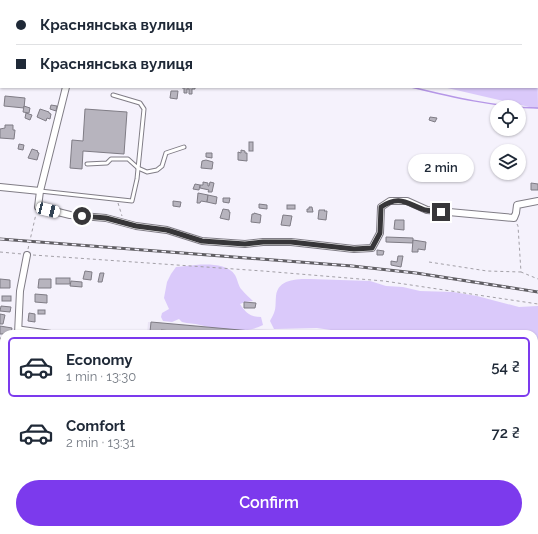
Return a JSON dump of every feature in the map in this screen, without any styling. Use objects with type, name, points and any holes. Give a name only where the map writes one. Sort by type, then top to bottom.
[{"type":"street","points":[[66,88],[40,191],[38,207],[70,215],[106,218],[136,226],[167,230],[202,241],[245,244],[263,242],[291,242],[354,249],[372,248],[380,233],[381,207],[390,201],[407,201],[427,210],[514,218],[517,205],[538,201]]},
{"type":"street","points":[[0,187],[40,191]]},
{"type":"street","points":[[19,330],[20,291],[27,255]]},
{"type":"street","points":[[538,414],[538,465]]},
{"type":"lane","points":[[40,191],[132,201],[137,179],[144,109],[140,103],[113,95]]},
{"type":"lane","points":[[87,164],[107,163],[112,159],[128,159],[138,168],[147,172],[157,170],[162,166],[166,153],[184,146]]},
{"type":"path","points":[[117,199],[124,223]]},
{"type":"path","points":[[27,255],[38,207]]},
{"type":"path","points":[[514,218],[518,226],[521,272]]},
{"type":"path","points":[[0,252],[384,281],[538,304]]},
{"type":"path","points":[[429,262],[486,271],[521,272],[538,279]]},
{"type":"shaded area","points":[[447,88],[538,88],[538,109],[526,106],[526,100],[499,100]]},
{"type":"shaded area","points":[[206,265],[223,267],[232,271],[244,293],[253,301],[240,304],[249,314],[261,317],[263,325],[248,330],[224,330],[198,324],[184,323],[179,319],[172,322],[163,321],[161,317],[162,313],[169,309],[164,298],[167,282],[176,267]]},
{"type":"shaded area","points":[[299,279],[370,281],[386,286],[403,287],[420,291],[453,292],[477,296],[519,307],[538,306],[538,330],[274,329],[270,321],[275,311],[277,290],[288,281]]},
{"type":"shaded area","points":[[148,322],[276,330],[147,330]]},
{"type":"building","points":[[184,88],[195,88],[192,89],[192,94],[189,94],[189,89],[187,89],[187,93],[184,93]]},
{"type":"building","points":[[171,91],[178,91],[177,99],[170,98]]},
{"type":"building","points":[[5,96],[25,98],[24,108],[4,106]]},
{"type":"building","points":[[51,105],[57,106],[56,111],[50,109]]},
{"type":"building","points":[[24,106],[30,108],[29,113],[23,112]]},
{"type":"building","points":[[40,109],[51,114],[50,119],[47,118],[46,121],[37,117]]},
{"type":"building","points":[[85,109],[127,112],[124,154],[83,151],[82,169],[70,168],[72,140],[83,141]]},
{"type":"building","points":[[26,113],[32,115],[30,120],[25,118]]},
{"type":"building","points":[[430,117],[437,118],[435,122],[429,120]]},
{"type":"building","points":[[5,125],[13,125],[13,130],[15,130],[14,139],[0,138],[0,129],[5,128]]},
{"type":"building","points":[[249,142],[253,142],[253,151],[249,151]]},
{"type":"building","points":[[19,144],[24,145],[23,150],[18,149]]},
{"type":"building","points":[[32,149],[38,151],[37,152],[39,153],[37,160],[28,158]]},
{"type":"building","points":[[241,150],[247,153],[247,161],[238,160],[238,152],[241,153]]},
{"type":"building","points":[[206,153],[212,153],[212,158],[206,157]]},
{"type":"building","points":[[206,160],[213,162],[212,169],[201,168],[202,161]]},
{"type":"building","points":[[203,182],[208,183],[208,186],[210,182],[214,183],[212,192],[208,192],[209,190],[200,188],[200,185],[203,185]]},
{"type":"building","points":[[531,183],[538,184],[538,190],[531,190]]},
{"type":"building","points":[[195,184],[200,185],[199,190],[193,189]]},
{"type":"building","points":[[198,193],[208,195],[207,202],[201,201],[200,203],[197,203]]},
{"type":"building","points":[[208,195],[217,197],[216,204],[207,202]]},
{"type":"building","points":[[223,198],[230,198],[229,203],[223,202]]},
{"type":"building","points":[[173,201],[181,202],[180,207],[173,206]]},
{"type":"building","points":[[259,204],[267,205],[267,209],[259,208]]},
{"type":"building","points":[[287,205],[295,205],[295,209],[287,209]]},
{"type":"building","points":[[309,207],[312,207],[313,212],[307,212]]},
{"type":"building","points":[[223,209],[229,210],[229,220],[220,218]]},
{"type":"building","points":[[319,210],[327,211],[326,220],[318,219]]},
{"type":"building","points":[[254,213],[261,215],[260,223],[251,222],[252,214]]},
{"type":"building","points":[[283,215],[292,216],[290,226],[281,225]]},
{"type":"building","points":[[395,220],[404,220],[404,230],[394,229]]},
{"type":"building","points":[[386,237],[413,238],[413,243],[386,242]]},
{"type":"building","points":[[413,240],[426,242],[425,250],[418,249],[418,252],[412,252]]},
{"type":"building","points":[[377,250],[384,251],[383,255],[377,255]]},
{"type":"building","points":[[398,256],[403,256],[401,267],[391,265],[391,261],[397,262]]},
{"type":"building","points":[[85,271],[92,272],[91,280],[83,279]]},
{"type":"building","points":[[100,273],[104,273],[102,282],[98,282]]},
{"type":"building","points":[[56,278],[70,278],[70,284],[56,284]]},
{"type":"building","points":[[0,279],[10,280],[10,288],[0,288]]},
{"type":"building","points":[[39,279],[51,279],[51,288],[38,288]]},
{"type":"building","points":[[71,281],[82,282],[82,287],[70,286]]},
{"type":"building","points":[[35,294],[47,295],[47,303],[35,302]]},
{"type":"building","points":[[2,296],[11,296],[11,301],[2,301]]},
{"type":"building","points":[[244,302],[256,303],[255,308],[244,308]]},
{"type":"building","points":[[1,306],[11,307],[10,312],[0,311]]},
{"type":"building","points":[[38,310],[45,310],[45,314],[38,314]]},
{"type":"building","points":[[29,313],[35,314],[35,322],[28,321]]},
{"type":"building","points":[[0,314],[5,315],[3,324],[0,324]]},
{"type":"building","points":[[151,322],[240,330],[161,330],[150,330]]},
{"type":"building","points":[[0,326],[12,328],[12,330],[0,330]]},
{"type":"waterway","points":[[415,88],[490,104],[538,108]]},
{"type":"railway","points":[[0,239],[352,266],[416,273],[538,292]]},
{"type":"route","points":[[82,216],[106,218],[136,226],[167,230],[202,241],[245,244],[263,242],[291,242],[354,249],[372,248],[380,233],[381,207],[390,201],[407,201],[427,210],[441,212]]}]
